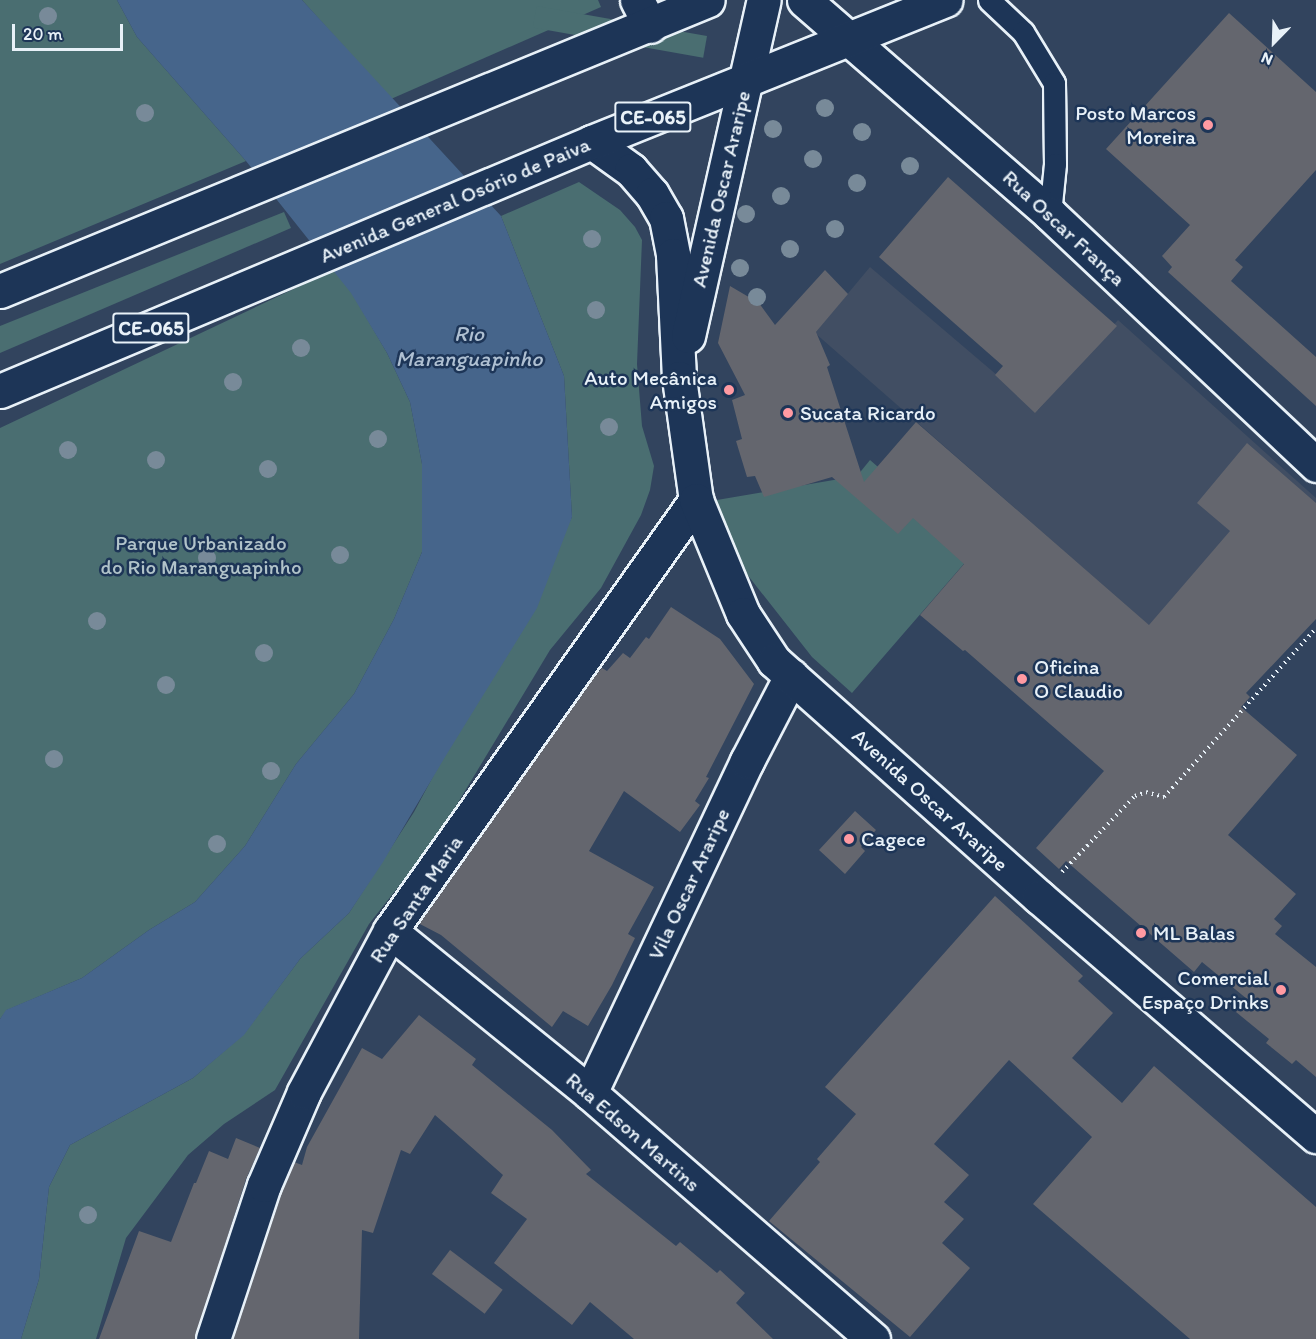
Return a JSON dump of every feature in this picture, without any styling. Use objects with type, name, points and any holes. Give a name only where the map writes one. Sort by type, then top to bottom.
[{"type":"street","points":[[0,291],[529,75],[644,13],[708,0]]},
{"type":"street","name":"Avenida Oscar Araripe","points":[[679,378],[764,0]]},
{"type":"street","name":"Rua Oscar França","points":[[804,0],[851,38],[1050,214],[1316,465]]},
{"type":"street","name":"Avenida General Osório de Paiva","points":[[0,391],[592,142],[946,0]]},
{"type":"street","name":"Avenida Oscar Araripe","points":[[592,142],[631,170],[652,194],[666,218],[674,255],[679,378],[696,500],[743,614],[774,661],[1039,897],[1316,1136]]},
{"type":"street","name":"Rua Santa Maria","points":[[213,1339],[264,1185],[304,1092],[390,931],[696,500]]},
{"type":"street","name":"Vila Oscar Araripe","points":[[590,1094],[747,761],[791,676]]},
{"type":"street","name":"Rua Edson Martins","points":[[390,931],[590,1094],[873,1339]]},
{"type":"lane","points":[[988,0],[1023,32],[1054,83],[1055,164],[1050,214]]},
{"type":"path","points":[[1039,897],[1135,796],[1146,792],[1164,797],[1316,628]]},
{"type":"shaded area","points":[[870,267],[1038,410],[1118,320],[1316,498],[1316,522],[1193,664],[815,333]]},
{"type":"green space","points":[[0,0],[117,0],[137,37],[246,161],[0,264]]},
{"type":"green space","points":[[302,0],[598,0],[601,7],[391,99]]},
{"type":"green space","points":[[537,6],[707,36],[703,58],[533,28]]},
{"type":"green space","points":[[579,182],[620,210],[635,227],[642,240],[637,364],[642,426],[654,466],[650,490],[641,515],[601,588],[550,650],[436,839],[369,924],[275,1090],[224,1124],[188,1155],[126,1238],[96,1339],[21,1339],[39,1279],[49,1187],[70,1145],[193,1078],[244,1034],[300,959],[349,913],[414,812],[572,517],[564,376],[501,216]]},
{"type":"green space","points":[[284,212],[291,228],[0,353],[0,326]]},
{"type":"green space","name":"Parque Urbanizado do Rio Maranguapinho","points":[[334,270],[352,293],[387,353],[410,402],[422,464],[422,552],[394,619],[354,694],[296,764],[245,846],[195,902],[149,930],[82,978],[7,1010],[0,1019],[0,428]]},
{"type":"green space","points":[[870,460],[975,551],[852,693],[812,657],[746,573],[711,501],[857,476]]},
{"type":"water","name":"Rio Maranguapinho","points":[[117,0],[302,0],[501,216],[564,376],[572,517],[537,608],[383,862],[349,913],[300,959],[244,1035],[193,1078],[70,1145],[49,1187],[39,1279],[21,1339],[0,1339],[0,1019],[6,1010],[82,978],[149,930],[195,902],[245,846],[296,764],[354,694],[394,619],[422,552],[422,464],[410,402],[387,353],[351,293],[246,161],[137,37]]},
{"type":"building","points":[[1229,13],[1316,92],[1316,170],[1235,260],[1243,267],[1231,281],[1316,357],[1316,406],[1168,272],[1172,267],[1162,256],[1190,225],[1106,149]]},
{"type":"building","points":[[948,177],[1117,326],[1035,413],[995,375],[1003,366],[879,257]]},
{"type":"building","points":[[825,270],[848,294],[816,332],[830,365],[827,367],[864,482],[916,422],[1149,625],[1230,531],[1197,503],[1247,443],[1316,503],[1316,619],[1246,693],[1250,697],[1241,707],[1297,755],[1228,835],[1296,894],[1274,919],[1282,926],[1275,934],[1316,967],[1316,1077],[1296,1060],[1292,1064],[1266,1043],[1269,1039],[1236,1012],[1247,999],[1202,962],[1194,972],[1066,861],[1059,869],[1036,848],[1104,771],[965,650],[963,651],[920,615],[964,564],[913,518],[898,534],[832,477],[764,497],[755,476],[747,477],[736,441],[742,439],[732,400],[745,395],[718,343],[730,286],[759,303],[775,325]]},
{"type":"building","points":[[671,607],[720,639],[754,684],[706,777],[709,778],[695,801],[700,805],[680,832],[624,791],[589,851],[654,887],[628,934],[635,938],[612,985],[588,1026],[563,1011],[552,1027],[441,935],[418,923],[592,679],[602,668],[607,671],[623,653],[630,658],[646,637],[649,639]]},
{"type":"building","name":"Cagece","points":[[855,811],[876,830],[861,847],[865,851],[845,874],[819,850]]},
{"type":"building","points":[[995,896],[1083,976],[1078,981],[1113,1013],[1072,1058],[1122,1103],[1154,1066],[1316,1207],[1316,1339],[1190,1339],[1033,1204],[1092,1137],[1009,1060],[934,1144],[969,1175],[944,1202],[964,1219],[942,1243],[970,1268],[910,1337],[769,1221],[820,1162],[817,1159],[856,1114],[825,1087]]},
{"type":"building","points":[[419,1015],[476,1059],[472,1065],[552,1130],[591,1170],[586,1174],[676,1246],[680,1242],[717,1273],[720,1270],[745,1293],[736,1303],[773,1339],[634,1339],[590,1302],[572,1325],[494,1263],[527,1219],[491,1193],[503,1175],[435,1115],[410,1154],[401,1150],[373,1233],[362,1230],[359,1339],[233,1339],[294,1162],[302,1165],[307,1147],[362,1048],[382,1059]]},
{"type":"building","points":[[236,1138],[260,1148],[246,1179],[195,1339],[99,1339],[139,1231],[171,1242],[209,1151],[228,1159]]},
{"type":"building","points":[[450,1250],[503,1290],[485,1314],[432,1274]]},
{"type":"place","name":"Posto Marcos Moreira","points":[[1208,125]]},
{"type":"place","name":"Auto Mecânica Amigos","points":[[729,390]]},
{"type":"place","name":"Sucata Ricardo","points":[[788,413]]},
{"type":"place","name":"Oficina O Claudio","points":[[1022,679]]},
{"type":"place","name":"Cagece","points":[[849,839]]},
{"type":"place","name":"ML Balas","points":[[1141,933]]},
{"type":"place","name":"Comercial Espaço Drinks","points":[[1281,990]]}]
